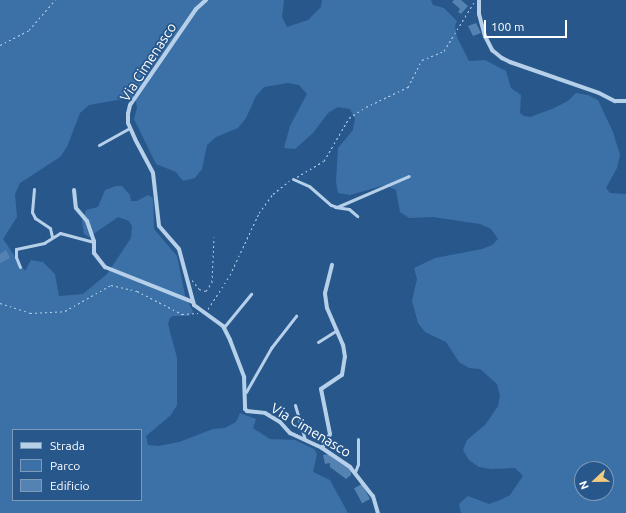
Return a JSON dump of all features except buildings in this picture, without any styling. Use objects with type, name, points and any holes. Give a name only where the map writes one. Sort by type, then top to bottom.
[{"type":"street","name":"Via Cimenasco","points":[[193,302],[179,249],[159,226],[153,173],[130,128],[128,114],[130,105],[196,9],[206,0]]},
{"type":"street","points":[[479,0],[479,14],[484,36],[492,50],[502,58],[599,93],[615,101],[626,101]]},
{"type":"street","points":[[74,190],[76,208],[87,220],[97,258],[113,272],[193,302],[224,327]]},
{"type":"street","points":[[322,448],[330,434],[321,389],[342,375],[344,367],[344,345],[328,308],[325,292],[332,264]]},
{"type":"street","name":"Via Cimenasco","points":[[224,327],[244,377],[246,392],[243,405],[247,411],[264,413],[280,422],[290,433],[322,448],[355,472],[373,496],[378,513]]},
{"type":"lane","points":[[99,145],[130,128]]},
{"type":"lane","points":[[334,206],[337,207],[410,176]]},
{"type":"lane","points":[[293,179],[308,186],[338,209],[349,209],[357,216]]},
{"type":"lane","points":[[34,189],[32,212],[35,218],[50,228],[52,237]]},
{"type":"lane","points":[[20,267],[16,257],[16,249],[22,246],[44,243],[60,232],[68,233],[93,242]]},
{"type":"lane","points":[[224,327],[251,294]]},
{"type":"lane","points":[[246,392],[271,348],[296,316]]},
{"type":"lane","points":[[318,342],[337,330]]},
{"type":"lane","points":[[295,405],[305,440]]},
{"type":"lane","points":[[355,472],[358,464],[358,438]]},
{"type":"path","points":[[0,45],[29,30],[55,0]]},
{"type":"path","points":[[0,303],[30,314],[65,311],[111,285],[137,291],[182,314],[205,313],[230,275],[259,213],[273,194],[293,179],[324,161],[349,118],[366,106],[408,87],[422,60],[444,51],[476,0]]},
{"type":"path","points":[[192,279],[199,289],[206,291],[212,282],[214,237]]},
{"type":"green space","points":[[0,0],[284,0],[282,17],[287,27],[308,20],[321,7],[322,0],[431,0],[433,5],[444,8],[457,21],[455,26],[457,37],[469,61],[485,60],[506,71],[511,88],[521,95],[520,113],[524,116],[530,117],[552,109],[568,101],[576,93],[588,95],[598,100],[613,132],[620,155],[617,168],[606,188],[610,193],[626,194],[626,513],[461,513],[459,504],[468,496],[489,504],[500,500],[510,495],[523,476],[515,468],[491,469],[479,467],[469,460],[463,450],[467,440],[485,425],[498,406],[500,395],[497,384],[480,369],[469,368],[459,362],[446,342],[425,332],[418,323],[412,301],[417,279],[414,268],[435,258],[482,249],[492,245],[498,239],[491,229],[480,224],[433,217],[409,218],[400,212],[396,190],[385,185],[350,195],[338,193],[336,182],[338,148],[353,130],[355,119],[350,109],[338,107],[328,113],[313,133],[295,149],[284,148],[290,126],[307,94],[299,85],[288,83],[264,87],[256,96],[246,118],[238,128],[216,137],[207,145],[202,169],[195,178],[183,181],[176,172],[156,164],[134,119],[137,108],[135,97],[89,105],[80,113],[67,147],[60,157],[20,183],[15,194],[17,217],[3,239],[25,271],[31,260],[43,262],[55,274],[59,296],[83,294],[107,274],[131,238],[132,226],[129,221],[118,217],[89,237],[84,234],[82,221],[86,210],[98,207],[105,190],[116,186],[122,186],[130,195],[131,201],[137,201],[148,195],[153,198],[154,229],[177,256],[185,295],[193,312],[189,316],[173,316],[170,318],[168,324],[177,358],[177,405],[171,415],[146,436],[148,445],[158,446],[179,442],[213,429],[225,428],[236,422],[240,413],[256,419],[253,428],[270,439],[295,440],[314,449],[317,454],[313,472],[330,480],[348,513],[0,513]]}]
